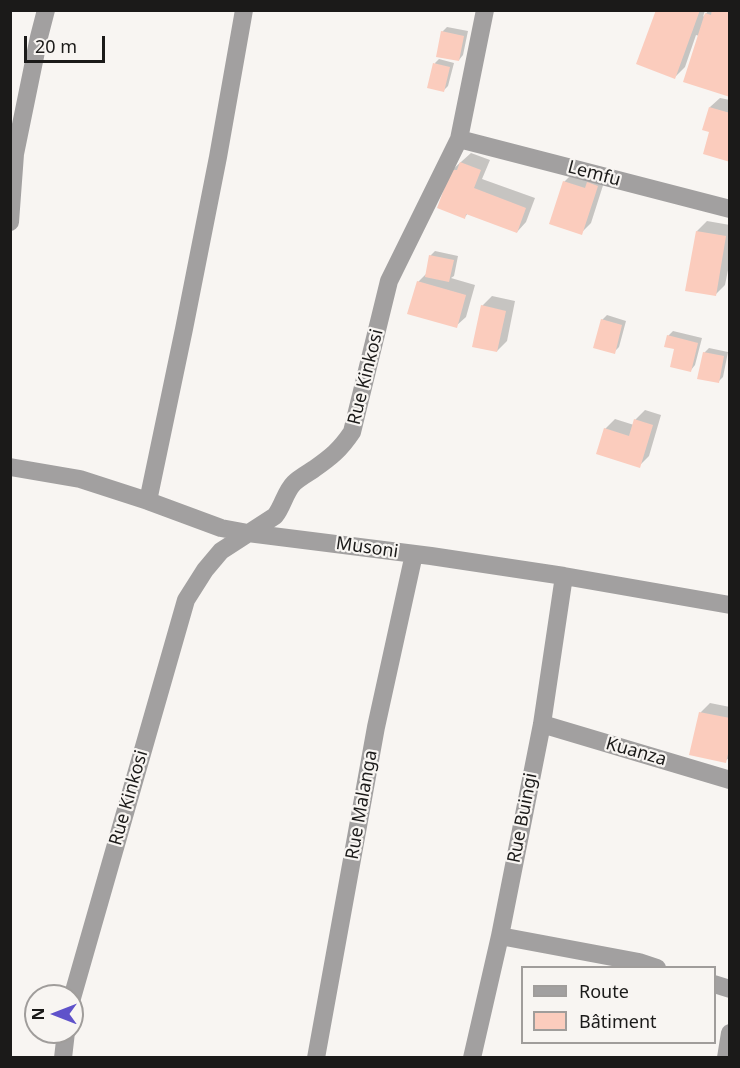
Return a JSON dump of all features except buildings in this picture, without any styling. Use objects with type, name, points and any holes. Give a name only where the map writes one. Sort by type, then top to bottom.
[{"type":"street","points":[[10,222],[15,154],[46,10]]},
{"type":"street","points":[[148,501],[200,249],[244,10]]},
{"type":"street","name":"Rue Kinkosi","points":[[76,984],[186,600],[205,570],[221,551],[275,516],[294,483],[332,456],[342,447],[352,432],[389,281],[459,139],[484,10]]},
{"type":"street","name":"Lemfu","points":[[459,139],[729,209]]},
{"type":"street","name":"Musoni","points":[[10,467],[80,479],[221,528],[564,576],[729,605]]},
{"type":"street","name":"Rue Malanga","points":[[316,1058],[376,727],[414,554]]},
{"type":"street","name":"Rue Buingi","points":[[472,1058],[500,936],[542,724],[564,576]]},
{"type":"street","name":"Kuanza","points":[[542,724],[729,780]]},
{"type":"street","points":[[500,936],[651,966]]},
{"type":"street","points":[[726,1058],[729,1033]]}]
